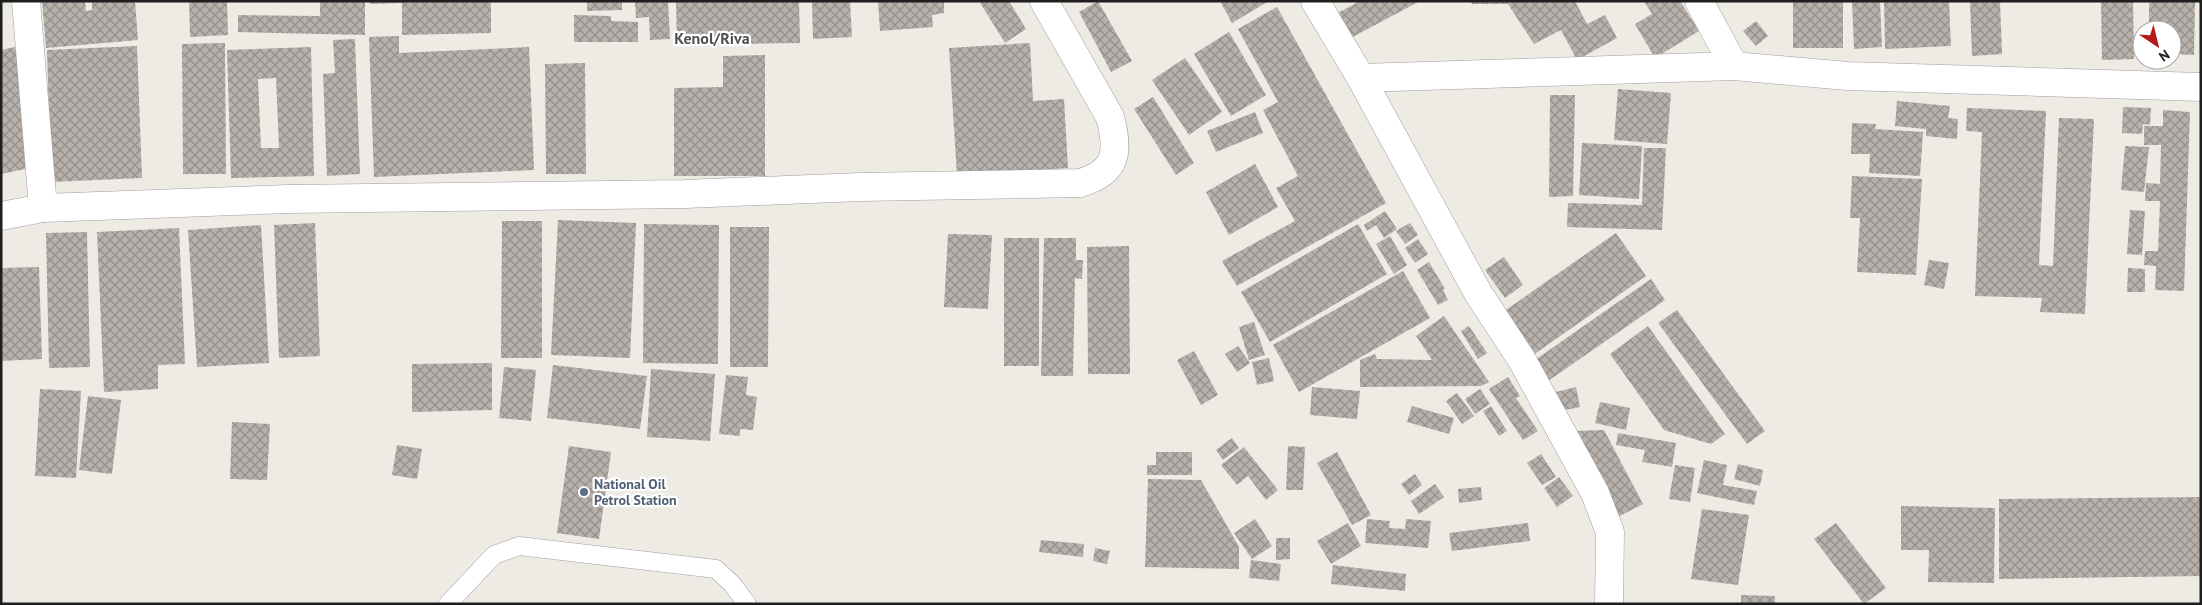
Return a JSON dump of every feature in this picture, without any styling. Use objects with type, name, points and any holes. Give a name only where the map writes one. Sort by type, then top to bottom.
[{"type":"street","points":[[26,1],[43,208]]},
{"type":"street","points":[[1,216],[43,208],[288,199],[685,194],[860,187],[1080,183],[1098,178],[1109,169],[1115,147],[1114,133],[1110,117],[1044,1]]},
{"type":"street","points":[[1315,1],[1361,78],[1478,293],[1522,360],[1595,493],[1610,532],[1608,604]]},
{"type":"street","points":[[1700,1],[1734,66]]},
{"type":"street","points":[[1361,78],[1734,66],[1847,76],[2201,87]]},
{"type":"lane","points":[[448,604],[494,555],[519,546],[716,568],[732,584],[747,604]]},
{"type":"building","points":[[42,1],[85,1],[86,11],[92,10],[92,1],[135,1],[138,40],[46,48]]},
{"type":"building","points":[[189,1],[227,1],[228,35],[190,37]]},
{"type":"building","points":[[320,1],[365,1],[365,35],[238,32],[238,15],[320,16]]},
{"type":"building","points":[[370,1],[491,1],[491,33],[402,35],[402,3],[370,4]]},
{"type":"building","points":[[587,1],[622,1],[622,10],[587,11]]},
{"type":"building","points":[[635,1],[668,1],[670,39],[650,40],[649,17],[636,18]]},
{"type":"building","points":[[676,1],[799,1],[800,43],[677,45]]},
{"type":"building","points":[[812,1],[850,1],[852,37],[813,39]]},
{"type":"building","points":[[878,1],[944,1],[944,13],[932,15],[933,27],[880,31]]},
{"type":"building","points":[[979,1],[1009,1],[1026,29],[1005,43]]},
{"type":"building","points":[[1098,1],[1132,61],[1111,72],[1079,12]]},
{"type":"building","points":[[1220,1],[1269,1],[1232,23]]},
{"type":"building","points":[[1360,1],[1420,1],[1347,40],[1334,15]]},
{"type":"building","points":[[1470,1],[1575,1],[1587,24],[1605,15],[1617,38],[1577,60],[1561,30],[1534,44],[1508,4],[1472,4]]},
{"type":"building","points":[[1644,1],[1680,1],[1699,31],[1655,58],[1635,24],[1652,14]]},
{"type":"building","points":[[1793,1],[1843,1],[1843,48],[1793,48]]},
{"type":"building","points":[[1852,1],[1880,1],[1882,47],[1854,49]]},
{"type":"building","points":[[1884,1],[1949,1],[1951,46],[1885,49]]},
{"type":"building","points":[[1970,1],[2000,1],[2002,54],[1972,56]]},
{"type":"building","points":[[2101,1],[2133,1],[2132,59],[2102,60]]},
{"type":"building","points":[[2149,1],[2195,1],[2194,55],[2182,54],[2182,20],[2149,20]]},
{"type":"building","points":[[1277,7],[1386,203],[1237,286],[1222,261],[1295,221],[1276,188],[1298,176],[1263,110],[1278,102],[1238,29]]},
{"type":"building","points":[[574,15],[611,16],[611,21],[638,22],[638,42],[574,42]]},
{"type":"building","points":[[1756,21],[1768,36],[1756,46],[1743,31]]},
{"type":"building","points":[[1229,32],[1266,95],[1231,116],[1194,54]]},
{"type":"building","points":[[399,36],[399,53],[529,47],[534,170],[374,177],[369,37]]},
{"type":"building","points":[[355,39],[360,174],[327,176],[323,74],[335,73],[333,40]]},
{"type":"building","points":[[225,43],[226,174],[183,174],[182,44]]},
{"type":"building","points":[[1030,43],[1033,101],[1064,99],[1068,168],[957,176],[949,48]]},
{"type":"building","points":[[137,46],[142,178],[51,182],[47,50]]},
{"type":"building","points":[[15,47],[39,166],[1,174],[1,50]]},
{"type":"building","points":[[311,47],[314,176],[231,178],[227,50]],"holes":[[[276,78],[279,148],[261,148],[258,79]]]},
{"type":"building","points":[[765,55],[765,176],[674,176],[674,88],[723,87],[723,56]]},
{"type":"building","points":[[1185,58],[1222,112],[1189,135],[1152,80]]},
{"type":"building","points":[[585,63],[586,174],[546,174],[545,64]]},
{"type":"building","points":[[1618,89],[1671,93],[1667,144],[1614,140]]},
{"type":"building","points":[[1550,95],[1575,95],[1573,196],[1549,197]]},
{"type":"building","points":[[1153,97],[1194,163],[1176,175],[1134,109]]},
{"type":"building","points":[[1897,101],[1950,106],[1948,118],[1958,119],[1957,139],[1926,136],[1926,129],[1895,126]]},
{"type":"building","points":[[2123,107],[2151,108],[2150,125],[2143,124],[2142,134],[2122,133]]},
{"type":"building","points":[[1967,108],[2046,111],[2039,265],[2053,266],[2059,118],[2094,119],[2085,314],[2040,312],[2042,298],[1975,296],[1982,132],[1966,131]]},
{"type":"building","points":[[2163,110],[2190,112],[2184,291],[2155,290],[2156,266],[2144,265],[2145,251],[2158,251],[2160,201],[2145,201],[2146,183],[2160,184],[2161,145],[2144,145],[2144,126],[2163,126]]},
{"type":"building","points":[[1255,112],[1263,133],[1216,152],[1207,131]]},
{"type":"building","points":[[1852,123],[1876,124],[1875,129],[1923,132],[1920,176],[1869,173],[1870,154],[1851,154]]},
{"type":"building","points":[[1582,143],[1642,146],[1639,199],[1579,195]]},
{"type":"building","points":[[2125,146],[2149,147],[2144,192],[2121,190]]},
{"type":"building","points":[[1644,148],[1666,148],[1662,230],[1567,227],[1568,203],[1642,205]]},
{"type":"building","points":[[1255,164],[1278,207],[1229,235],[1206,192]]},
{"type":"building","points":[[1852,176],[1922,179],[1916,275],[1857,272],[1860,218],[1850,218]]},
{"type":"building","points":[[2130,210],[2145,211],[2142,255],[2127,254]]},
{"type":"building","points":[[1385,211],[1397,229],[1384,238],[1376,225],[1367,231],[1364,225]]},
{"type":"building","points":[[558,220],[636,223],[630,358],[551,355]]},
{"type":"building","points":[[502,221],[542,221],[542,358],[501,358]]},
{"type":"building","points":[[315,223],[320,356],[279,358],[274,225]]},
{"type":"building","points":[[1410,223],[1418,235],[1405,244],[1396,231]]},
{"type":"building","points":[[644,224],[719,225],[718,364],[643,363]]},
{"type":"building","points":[[1358,224],[1387,274],[1270,342],[1241,292]]},
{"type":"building","points":[[261,225],[269,363],[197,367],[188,230]]},
{"type":"building","points":[[730,227],[769,227],[768,367],[730,367]]},
{"type":"building","points":[[179,228],[185,364],[158,365],[158,389],[104,392],[97,232]]},
{"type":"building","points":[[87,232],[90,367],[49,368],[46,233]]},
{"type":"building","points":[[1616,233],[1646,276],[1533,355],[1503,312]]},
{"type":"building","points":[[948,234],[992,235],[988,309],[944,307]]},
{"type":"building","points":[[1390,236],[1407,265],[1394,274],[1376,244]]},
{"type":"building","points":[[1004,238],[1039,238],[1039,366],[1004,366]]},
{"type":"building","points":[[1044,238],[1076,238],[1076,260],[1083,260],[1082,279],[1075,278],[1073,376],[1041,376]]},
{"type":"building","points":[[1418,239],[1428,254],[1415,263],[1405,248]]},
{"type":"building","points":[[1129,246],[1130,374],[1088,374],[1087,247]]},
{"type":"building","points":[[1504,257],[1523,285],[1505,298],[1485,270]]},
{"type":"building","points":[[1929,260],[1949,263],[1944,289],[1924,285]]},
{"type":"building","points":[[1429,262],[1445,289],[1443,290],[1448,300],[1438,305],[1417,270]]},
{"type":"building","points":[[39,267],[42,359],[1,361],[1,268]]},
{"type":"building","points":[[2128,268],[2145,269],[2145,292],[2127,292]]},
{"type":"building","points":[[1403,271],[1430,318],[1299,392],[1273,345]]},
{"type":"building","points":[[1651,279],[1665,300],[1548,381],[1535,360]]},
{"type":"building","points":[[1677,310],[1765,431],[1747,444],[1658,323]]},
{"type":"building","points":[[1444,316],[1489,382],[1481,386],[1360,387],[1360,360],[1375,354],[1377,359],[1432,360],[1416,336]]},
{"type":"building","points":[[1254,322],[1265,355],[1249,360],[1239,327]]},
{"type":"building","points":[[1469,326],[1487,353],[1478,359],[1461,331]]},
{"type":"building","points":[[1648,326],[1725,434],[1711,444],[1664,430],[1610,354]]},
{"type":"building","points":[[1238,346],[1250,363],[1237,372],[1225,354]]},
{"type":"building","points":[[1194,351],[1218,395],[1201,405],[1177,360]]},
{"type":"building","points":[[1269,358],[1274,381],[1257,385],[1252,362]]},
{"type":"building","points":[[492,363],[492,410],[412,412],[412,364]]},
{"type":"building","points":[[553,365],[647,376],[640,429],[547,418]]},
{"type":"building","points":[[504,367],[536,370],[531,421],[499,418]]},
{"type":"building","points":[[651,369],[715,374],[710,441],[647,437]]},
{"type":"building","points":[[726,375],[748,377],[746,395],[757,397],[753,430],[740,429],[740,436],[719,434]]},
{"type":"building","points":[[1508,377],[1520,396],[1516,398],[1538,431],[1523,440],[1489,389]]},
{"type":"building","points":[[1312,387],[1360,391],[1357,419],[1310,415]]},
{"type":"building","points":[[1576,387],[1580,407],[1560,411],[1556,392]]},
{"type":"building","points":[[40,389],[81,391],[76,478],[35,476]]},
{"type":"building","points":[[1480,389],[1490,404],[1475,414],[1465,399]]},
{"type":"building","points":[[1457,393],[1474,416],[1462,424],[1446,401]]},
{"type":"building","points":[[88,396],[121,400],[112,474],[79,470]]},
{"type":"building","points":[[1600,402],[1630,408],[1626,430],[1595,423]]},
{"type":"building","points":[[1412,406],[1454,418],[1449,434],[1407,422]]},
{"type":"building","points":[[1491,406],[1507,431],[1499,436],[1483,411]]},
{"type":"building","points":[[232,422],[270,424],[267,480],[230,479]]},
{"type":"building","points":[[1604,430],[1643,504],[1618,517],[1573,431]]},
{"type":"building","points":[[1618,433],[1676,443],[1672,467],[1642,462],[1645,450],[1616,445]]},
{"type":"building","points":[[1232,438],[1239,448],[1223,460],[1216,450]]},
{"type":"building","points":[[397,445],[422,449],[417,479],[392,475]]},
{"type":"building","name":"National Oil Petrol Station","points":[[569,446],[611,452],[599,539],[557,533]]},
{"type":"building","points":[[1288,446],[1305,447],[1303,490],[1286,490]]},
{"type":"building","points":[[1244,447],[1278,490],[1266,500],[1248,476],[1237,485],[1221,465]]},
{"type":"building","points":[[1156,452],[1192,452],[1192,475],[1147,475],[1147,465],[1156,465]]},
{"type":"building","points":[[1337,452],[1371,515],[1352,525],[1317,463]]},
{"type":"building","points":[[1541,454],[1556,477],[1542,485],[1527,463]]},
{"type":"building","points":[[1704,460],[1727,465],[1723,485],[1757,491],[1754,505],[1697,493]]},
{"type":"building","points":[[1738,464],[1763,470],[1760,486],[1734,479]]},
{"type":"building","points":[[1675,465],[1695,468],[1690,502],[1669,499]]},
{"type":"building","points":[[1415,474],[1422,485],[1409,495],[1401,484]]},
{"type":"building","points":[[1559,477],[1573,496],[1557,507],[1544,488]]},
{"type":"building","points":[[1148,479],[1201,480],[1239,547],[1239,569],[1145,567]]},
{"type":"building","points":[[1435,484],[1444,497],[1419,514],[1411,501]]},
{"type":"building","points":[[1481,487],[1482,500],[1459,503],[1458,489]]},
{"type":"building","points":[[2201,497],[2201,576],[1999,579],[1999,499]]},
{"type":"building","points":[[1901,506],[1995,508],[1994,583],[1928,582],[1929,550],[1901,550]]},
{"type":"building","points":[[1702,509],[1749,515],[1738,585],[1691,579]]},
{"type":"building","points":[[1255,519],[1272,546],[1252,559],[1234,533]]},
{"type":"building","points":[[1367,519],[1390,521],[1389,528],[1405,529],[1406,519],[1431,521],[1428,548],[1365,543]]},
{"type":"building","points":[[1348,523],[1361,546],[1331,564],[1317,541]]},
{"type":"building","points":[[1528,523],[1530,541],[1452,551],[1449,533]]},
{"type":"building","points":[[1836,523],[1886,588],[1864,604],[1814,539]]},
{"type":"building","points":[[1276,538],[1290,538],[1290,559],[1276,560]]},
{"type":"building","points":[[1041,540],[1084,544],[1083,557],[1039,552]]},
{"type":"building","points":[[1095,548],[1110,551],[1107,564],[1093,561]]},
{"type":"building","points":[[1251,560],[1281,564],[1279,581],[1249,578]]},
{"type":"building","points":[[1333,565],[1406,574],[1405,591],[1331,584]]},
{"type":"building","points":[[1741,595],[1775,596],[1775,604],[1741,604]]},
{"type":"place","name":"National Oil Petrol Station","points":[[584,492]]},
{"type":"district","name":"Kenol/Riva","points":[[712,38]]}]
